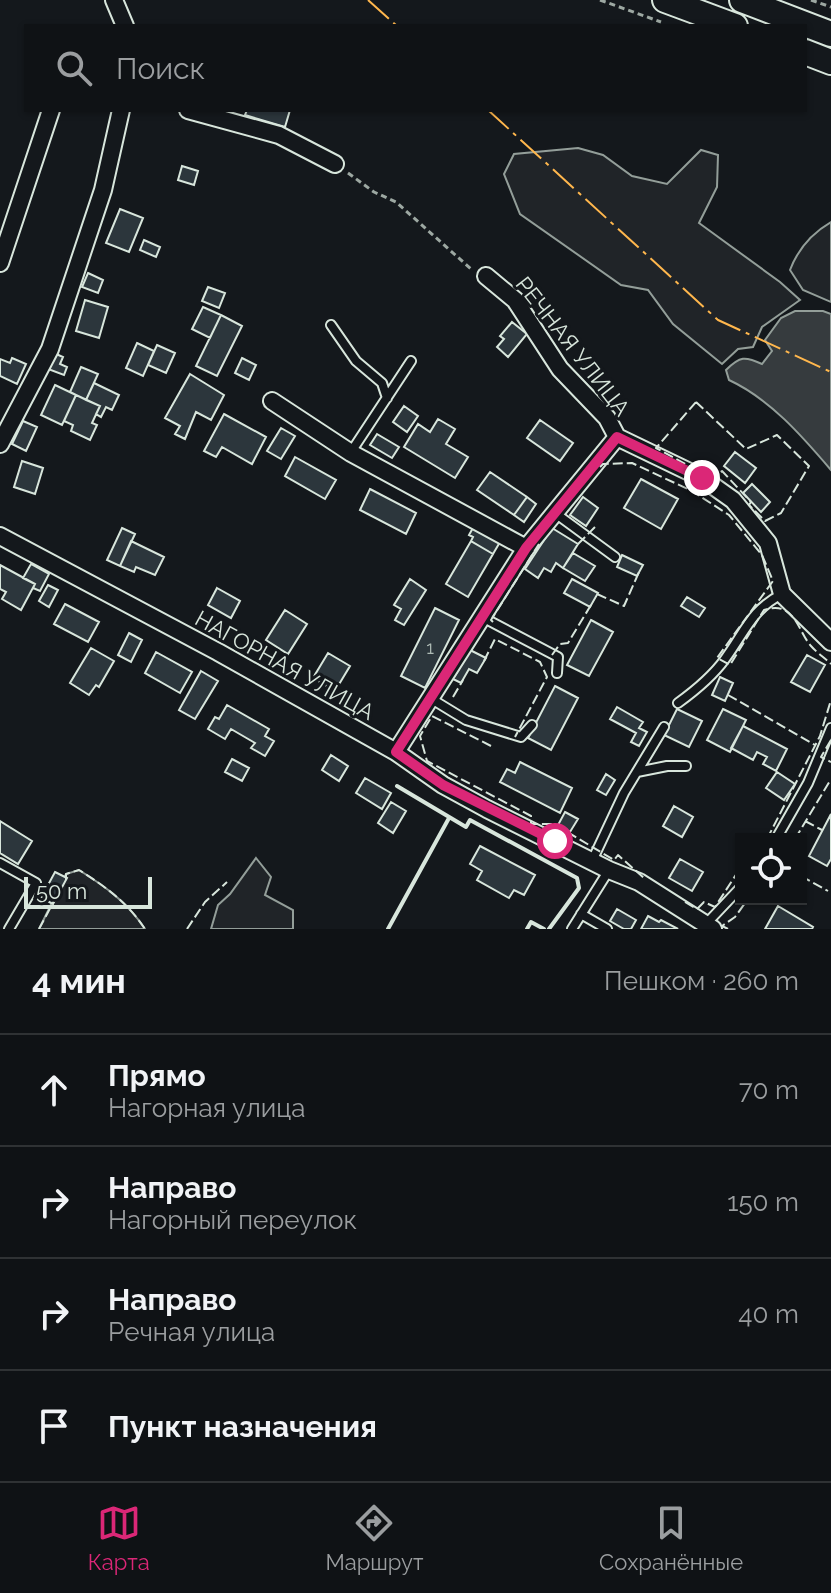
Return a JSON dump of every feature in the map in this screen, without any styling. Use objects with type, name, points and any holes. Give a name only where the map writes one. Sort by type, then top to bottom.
[{"type":"main road","points":[[665,0],[730,24]]},
{"type":"main road","points":[[742,0],[805,24]]},
{"type":"main road","points":[[807,25],[831,34]]},
{"type":"main road","points":[[807,53],[831,62]]},
{"type":"street","points":[[114,0],[124,24]]},
{"type":"street","points":[[0,263],[50,112]]},
{"type":"street","points":[[0,443],[50,349],[103,190],[121,112]]},
{"type":"street","points":[[195,112],[279,135],[335,164]]},
{"type":"street","name":"РЕЧНАЯ УЛИЦА","points":[[486,276],[515,300],[560,369],[607,418],[617,437],[702,478],[733,500],[768,543],[782,594]]},
{"type":"street","points":[[272,401],[351,453],[526,548]]},
{"type":"street","points":[[396,752],[526,548],[617,437]]},
{"type":"street","name":"НАГОРНАЯ УЛИЦА","points":[[0,536],[218,652],[396,752],[454,791],[609,870],[639,882],[709,927]]},
{"type":"street","points":[[782,594],[831,642]]},
{"type":"lane","points":[[331,325],[356,361],[382,383],[387,398]]},
{"type":"lane","points":[[351,453],[411,361]]},
{"type":"lane","points":[[555,513],[615,557]]},
{"type":"lane","points":[[678,703],[697,689],[723,662],[762,604],[782,594]]},
{"type":"lane","points":[[482,617],[558,657],[557,673]]},
{"type":"lane","points":[[430,698],[466,720],[521,737],[532,725]]},
{"type":"lane","points":[[592,861],[637,772],[664,727]]},
{"type":"lane","points":[[779,833],[808,783],[831,728]]},
{"type":"lane","points":[[637,772],[686,766]]},
{"type":"lane","points":[[0,863],[36,883],[9,929]]},
{"type":"lane","points":[[572,929],[609,870]]},
{"type":"lane","points":[[709,927],[735,894]]},
{"type":"lane","points":[[581,914],[607,929]]},
{"type":"path","points":[[600,0],[666,24]]},
{"type":"path","points":[[811,0],[831,7]]},
{"type":"path","name":"РЕЧНАЯ УЛИЦА","points":[[335,164],[374,192],[396,202],[471,269],[486,276]]},
{"type":"shaded area","points":[[578,148],[603,155],[632,176],[667,184],[701,150],[718,155],[717,187],[699,223],[800,300],[762,327],[753,347],[738,349],[722,364],[673,324],[648,290],[621,285],[520,214],[504,174],[514,154]]},
{"type":"shaded area","points":[[831,222],[831,302],[803,290],[790,270],[806,242]]},
{"type":"shaded area","points":[[795,311],[831,314],[831,470],[772,408],[729,380],[726,370],[743,359],[762,364],[772,351],[765,340],[781,318]]},
{"type":"shaded area","points":[[256,858],[271,877],[265,895],[293,910],[293,929],[211,929],[218,905],[230,894]]},
{"type":"shaded area","points":[[79,870],[115,896],[145,929],[39,929],[66,874]]},
{"type":"building","points":[[246,112],[289,112],[285,127],[245,115]]},
{"type":"building","points":[[182,166],[198,171],[194,185],[178,180]]},
{"type":"building","points":[[120,209],[143,218],[129,252],[106,243]]},
{"type":"building","points":[[144,240],[160,247],[156,257],[140,250]]},
{"type":"building","points":[[88,273],[103,280],[98,293],[82,287]]},
{"type":"building","points":[[208,287],[225,293],[219,308],[202,301]]},
{"type":"building","points":[[85,300],[108,307],[99,338],[76,331]]},
{"type":"building","points":[[203,307],[221,315],[210,338],[192,329]]},
{"type":"building","points":[[221,315],[242,326],[217,376],[196,366]]},
{"type":"building","points":[[512,322],[527,334],[508,357],[497,347],[504,339],[500,336]]},
{"type":"building","points":[[137,343],[154,351],[143,376],[126,368]]},
{"type":"building","points":[[157,345],[175,353],[166,373],[148,365]]},
{"type":"building","points":[[54,353],[63,357],[60,364],[67,367],[64,375],[48,369]]},
{"type":"building","points":[[12,358],[26,364],[17,384],[0,376],[0,359],[10,363]]},
{"type":"building","points":[[242,358],[256,365],[249,380],[235,373]]},
{"type":"building","points":[[81,367],[98,374],[86,400],[70,392]]},
{"type":"building","points":[[190,374],[224,395],[211,420],[196,412],[185,439],[175,434],[180,426],[165,418]]},
{"type":"building","points":[[94,383],[119,395],[112,410],[106,407],[101,417],[96,414],[100,406],[86,400]]},
{"type":"building","points":[[55,385],[76,395],[62,425],[41,415]]},
{"type":"building","points":[[76,395],[100,406],[92,423],[97,425],[90,440],[71,431],[73,425],[64,421]]},
{"type":"building","points":[[404,406],[418,416],[407,432],[393,422]]},
{"type":"building","points":[[224,414],[266,437],[252,464],[222,447],[216,457],[204,451]]},
{"type":"building","points":[[438,419],[455,429],[446,444],[468,457],[455,478],[404,447],[418,424],[430,432]]},
{"type":"building","points":[[540,420],[573,443],[560,461],[527,438]]},
{"type":"building","points":[[23,421],[37,427],[26,451],[12,444]]},
{"type":"building","points":[[281,428],[295,436],[281,459],[267,451]]},
{"type":"building","points":[[377,434],[399,447],[392,458],[370,445]]},
{"type":"building","points":[[735,452],[756,468],[745,483],[724,466]]},
{"type":"building","points":[[295,457],[336,480],[325,499],[285,476]]},
{"type":"building","points":[[22,461],[43,468],[35,494],[14,487]]},
{"type":"building","points":[[490,472],[527,497],[514,515],[477,490]]},
{"type":"building","points":[[641,479],[678,499],[661,529],[624,508]]},
{"type":"building","points":[[752,484],[770,502],[761,512],[743,493]]},
{"type":"building","points":[[370,489],[416,513],[406,534],[360,510]]},
{"type":"building","points":[[527,497],[536,504],[524,522],[514,515]]},
{"type":"building","points":[[583,497],[598,508],[586,526],[570,515]]},
{"type":"building","points":[[474,526],[500,542],[493,554],[471,541],[473,537],[469,535]]},
{"type":"building","points":[[122,528],[135,534],[120,566],[107,560]]},
{"type":"building","points":[[552,528],[578,544],[563,568],[556,563],[551,572],[544,568],[538,578],[525,569]]},
{"type":"building","points":[[131,541],[164,557],[155,575],[136,567],[134,572],[120,566]]},
{"type":"building","points":[[471,541],[493,554],[468,597],[446,584]]},
{"type":"building","points":[[573,553],[595,566],[585,581],[563,568]]},
{"type":"building","points":[[622,555],[643,565],[637,576],[617,567]]},
{"type":"building","points":[[31,564],[49,574],[40,591],[33,588],[35,584],[23,578]]},
{"type":"building","points":[[0,565],[35,584],[21,610],[2,599],[6,592],[0,589]]},
{"type":"building","points":[[410,579],[426,590],[404,625],[395,620],[401,609],[394,605]]},
{"type":"building","points":[[572,579],[598,593],[590,607],[564,593]]},
{"type":"building","points":[[48,585],[58,590],[49,607],[39,601]]},
{"type":"building","points":[[217,588],[240,601],[231,618],[208,605]]},
{"type":"building","points":[[687,597],[705,608],[699,617],[681,606]]},
{"type":"building","points":[[65,604],[99,622],[88,642],[54,624]]},
{"type":"building","points":[[435,608],[459,620],[425,688],[401,676]]},
{"type":"building","points":[[285,610],[307,624],[288,654],[266,640]]},
{"type":"building","points":[[591,620],[613,632],[589,676],[567,665]]},
{"type":"building","points":[[129,633],[142,640],[131,662],[118,655]]},
{"type":"building","points":[[91,648],[114,661],[99,687],[96,685],[89,695],[70,683]]},
{"type":"building","points":[[470,650],[486,658],[477,673],[469,669],[461,683],[453,679]]},
{"type":"building","points":[[156,652],[192,672],[180,693],[145,673]]},
{"type":"building","points":[[328,653],[350,666],[335,691],[313,678]]},
{"type":"building","points":[[807,655],[825,665],[810,692],[791,682]]},
{"type":"building","points":[[201,671],[218,681],[195,719],[179,710]]},
{"type":"building","points":[[720,677],[733,683],[725,701],[712,695]]},
{"type":"building","points":[[555,686],[578,698],[551,750],[528,738]]},
{"type":"building","points":[[227,705],[269,729],[265,736],[274,741],[265,756],[251,748],[255,743],[231,729],[225,739],[208,729],[215,717],[219,719]]},
{"type":"building","points":[[617,707],[643,722],[639,728],[647,732],[639,746],[631,742],[636,733],[610,719]]},
{"type":"building","points":[[677,709],[702,721],[689,747],[664,735]]},
{"type":"building","points":[[723,709],[746,720],[730,752],[707,740]]},
{"type":"building","points":[[743,726],[787,749],[776,771],[763,764],[767,757],[757,752],[753,760],[731,748]]},
{"type":"building","points":[[331,755],[348,766],[339,781],[322,770]]},
{"type":"building","points":[[232,759],[249,768],[242,781],[225,772]]},
{"type":"building","points":[[520,762],[572,788],[560,813],[500,782],[507,769],[515,773]]},
{"type":"building","points":[[777,772],[795,784],[784,800],[766,788]]},
{"type":"building","points":[[606,774],[615,780],[606,795],[597,790]]},
{"type":"building","points":[[365,778],[391,793],[382,809],[356,793]]},
{"type":"building","points":[[391,802],[406,811],[393,833],[378,823]]},
{"type":"building","points":[[674,806],[693,817],[682,837],[663,826]]},
{"type":"building","points":[[565,812],[578,819],[570,832],[558,825]]},
{"type":"building","points":[[831,814],[831,859],[827,866],[809,856]]},
{"type":"building","points":[[0,821],[32,841],[18,864],[0,853]]},
{"type":"building","points":[[480,846],[535,875],[524,895],[514,890],[509,898],[477,880],[482,871],[470,864]]},
{"type":"building","points":[[680,859],[703,872],[692,891],[669,878]]},
{"type":"building","points":[[55,872],[67,878],[53,904],[41,898]]},
{"type":"building","points":[[778,906],[813,927],[812,929],[765,929]]},
{"type":"building","points":[[617,909],[636,920],[631,929],[624,929],[610,921]]},
{"type":"building","points":[[648,916],[659,922],[661,920],[678,929],[641,929]]},
{"type":"fence","points":[[696,402],[746,449],[777,435],[809,466],[781,513],[765,521],[722,471],[717,474],[708,464],[700,472],[656,448],[696,402]]},
{"type":"fence","points":[[600,467],[603,464],[632,463],[692,491],[729,515],[762,555],[773,581],[717,658],[730,665],[764,610],[774,608],[789,613],[811,646],[831,664]]},
{"type":"fence","points":[[578,544],[595,527]]},
{"type":"fence","points":[[493,622],[491,620],[539,544]]},
{"type":"fence","points":[[597,594],[624,606],[639,572]]},
{"type":"fence","points":[[552,655],[560,644],[568,643],[591,605]]},
{"type":"fence","points":[[484,661],[495,639],[540,662],[547,677],[515,737]]},
{"type":"fence","points":[[453,697],[463,680]]},
{"type":"fence","points":[[728,695],[815,745]]},
{"type":"fence","points":[[770,833],[820,736],[831,700]]},
{"type":"fence","points":[[491,746],[432,716],[420,736],[427,761],[531,816],[531,824],[554,824],[614,860],[618,855],[644,878]]},
{"type":"fence","points":[[831,740],[821,757],[831,762]]},
{"type":"fence","points":[[799,833],[831,779]]},
{"type":"fence","points":[[805,821],[822,830]]},
{"type":"fence","points":[[66,880],[66,874],[79,870],[115,896],[145,929]]},
{"type":"fence","points":[[685,902],[697,909],[704,902],[715,907],[735,876]]},
{"type":"fence","points":[[807,879],[828,891]]},
{"type":"fence","points":[[187,929],[205,902],[227,882]]},
{"type":"fence","points":[[39,929],[54,901]]},
{"type":"fence","points":[[728,929],[722,926],[735,917],[744,905]]},
{"type":"wall","points":[[397,786],[466,827],[470,820],[577,878],[579,888],[549,929]]},
{"type":"wall","points":[[388,929],[449,818]]},
{"type":"wall","points":[[527,929],[531,922],[544,929]]},
{"type":"power","points":[[368,0],[395,24]]},
{"type":"power","points":[[490,112],[718,320],[831,372]]},
{"type":"route","points":[[555,841],[443,785],[396,752],[526,548],[617,437],[702,478]]}]
